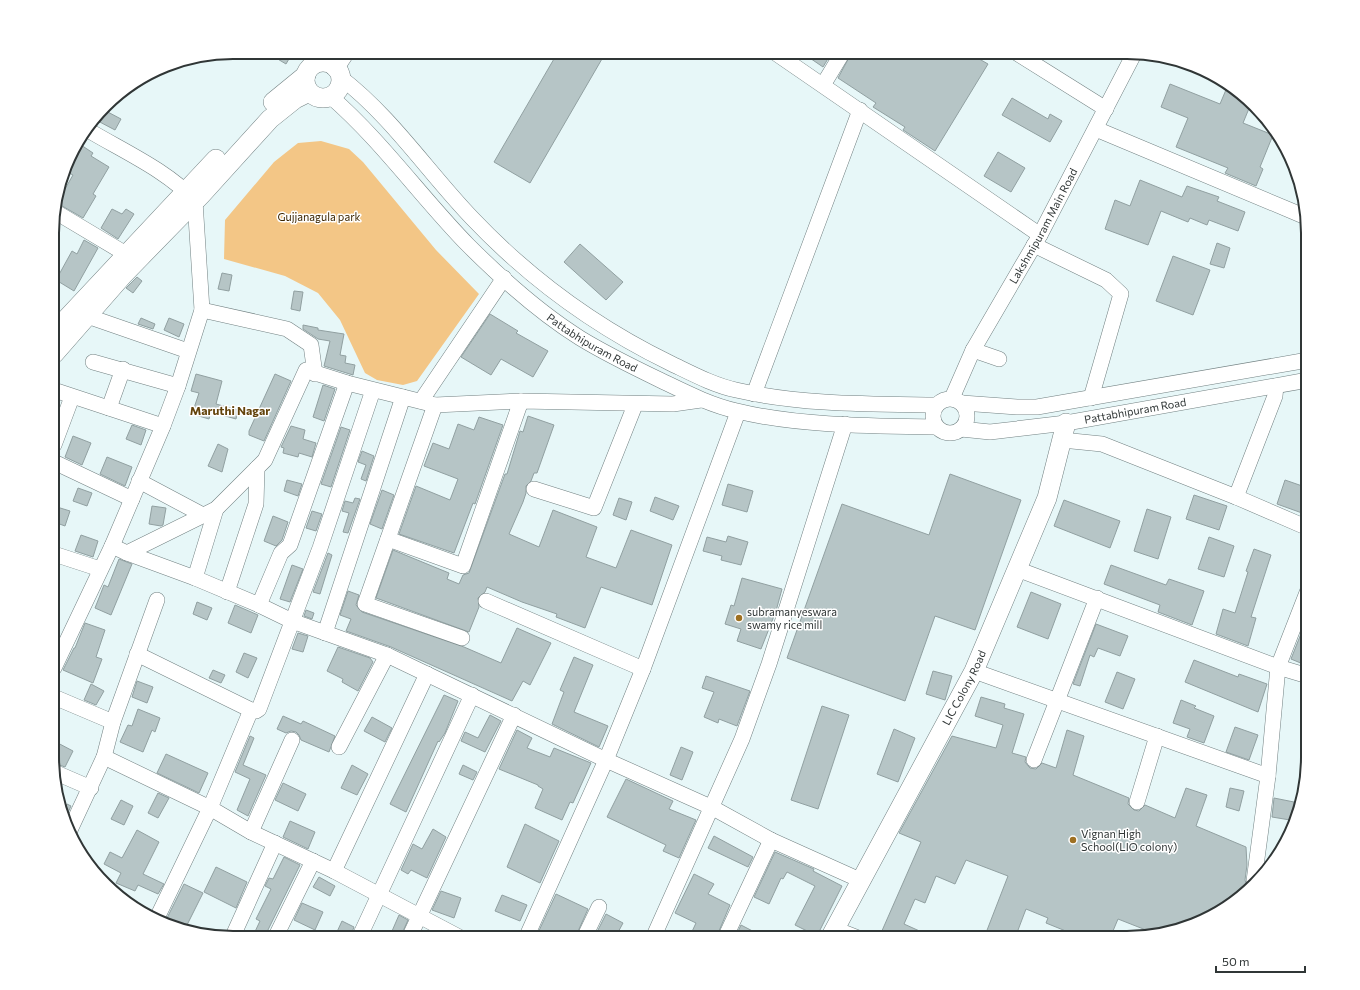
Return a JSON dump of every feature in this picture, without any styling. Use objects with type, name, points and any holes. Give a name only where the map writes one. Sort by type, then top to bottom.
[{"type":"main road","points":[[59,321],[126,254],[191,196],[270,119],[295,100],[325,68],[339,88],[330,96]]},
{"type":"main road","points":[[59,348],[191,196]]},
{"type":"main road","name":"LIC Colony Road","points":[[834,931],[974,671],[1047,498],[1064,432]]},
{"type":"street","points":[[784,59],[860,110],[1037,240],[1106,280],[1121,294],[1091,398]]},
{"type":"street","points":[[822,85],[839,59]]},
{"type":"street","points":[[1026,59],[1106,109]]},
{"type":"street","name":"Lakshmipuram Main Road","points":[[957,401],[973,350],[1037,240],[1131,59]]},
{"type":"street","name":"Pattabhipuram Road","points":[[325,68],[358,91],[390,123],[485,232],[546,286],[574,307],[628,342],[714,383],[754,394],[799,401],[936,405]]},
{"type":"street","name":"Pattabhipuram Road","points":[[330,96],[357,119],[442,218],[504,278],[546,314],[578,337],[607,354],[701,400],[738,412],[783,419],[845,424],[936,427]]},
{"type":"street","points":[[754,394],[860,110]]},
{"type":"street","points":[[1096,129],[1300,215]]},
{"type":"street","points":[[59,657],[112,546],[163,426],[178,386],[202,310],[191,196],[168,177],[91,132]]},
{"type":"street","points":[[60,215],[126,254]]},
{"type":"street","points":[[462,638],[365,604],[388,539],[428,403],[504,278]]},
{"type":"street","points":[[202,310],[287,329],[311,345],[315,374]]},
{"type":"street","points":[[87,316],[188,351]]},
{"type":"street","points":[[973,350],[999,359]]},
{"type":"street","name":"Pattabhipuram Road","points":[[957,401],[995,406],[1037,407],[1301,361]]},
{"type":"street","points":[[93,362],[123,369],[178,386]]},
{"type":"street","points":[[109,408],[123,369]]},
{"type":"street","points":[[127,553],[209,512],[265,460],[306,370],[347,383],[428,403],[521,401],[674,404],[701,400]]},
{"type":"street","name":"Pattabhipuram Road","points":[[961,429],[990,432],[1064,432],[1301,381]]},
{"type":"street","points":[[259,605],[281,553],[290,545],[347,383]]},
{"type":"street","points":[[1236,497],[1275,396],[1276,386]]},
{"type":"street","points":[[137,654],[251,710],[256,711],[259,709],[320,548],[373,390]]},
{"type":"street","points":[[59,392],[163,426]]},
{"type":"street","points":[[59,431],[72,396]]},
{"type":"street","points":[[325,633],[403,397]]},
{"type":"street","points":[[388,539],[463,566],[521,401]]},
{"type":"street","points":[[940,401],[957,401],[967,414],[965,425],[961,429],[951,433],[945,433],[936,427],[932,416],[936,405],[940,401]]},
{"type":"street","points":[[534,489],[594,508],[635,404]]},
{"type":"street","points":[[529,931],[606,760],[643,669],[738,412]]},
{"type":"street","points":[[656,931],[713,808],[742,739],[769,664],[845,424]]},
{"type":"street","points":[[1064,432],[1102,444],[1236,497],[1301,525]]},
{"type":"street","points":[[59,464],[132,499]]},
{"type":"street","points":[[227,592],[256,504],[257,468]]},
{"type":"street","points":[[139,482],[209,512]]},
{"type":"street","points":[[195,578],[209,512]]},
{"type":"street","points":[[112,546],[195,578],[259,605],[292,621],[387,655],[606,760],[713,808],[771,840],[860,880]]},
{"type":"street","points":[[59,556],[100,569]]},
{"type":"street","points":[[1017,569],[1278,667],[1301,674]]},
{"type":"street","points":[[1034,760],[1096,598]]},
{"type":"street","points":[[73,825],[104,758],[113,722],[157,600]]},
{"type":"street","points":[[486,601],[643,669]]},
{"type":"street","points":[[1255,875],[1268,776],[1278,667],[1301,608]]},
{"type":"street","points":[[339,747],[387,655]]},
{"type":"street","points":[[974,671],[1268,776]]},
{"type":"street","points":[[334,871],[427,674]]},
{"type":"street","points":[[362,931],[472,695]]},
{"type":"street","points":[[59,699],[113,722]]},
{"type":"street","points":[[159,914],[210,808],[251,710]]},
{"type":"street","points":[[413,931],[514,715]]},
{"type":"street","points":[[1137,802],[1156,736]]},
{"type":"street","points":[[251,832],[292,740]]},
{"type":"street","points":[[104,758],[210,808],[251,832],[334,871],[447,931]]},
{"type":"street","points":[[60,774],[91,788]]},
{"type":"street","points":[[728,931],[771,840]]},
{"type":"street","points":[[235,931],[275,844]]},
{"type":"street","points":[[278,931],[312,861]]},
{"type":"street","points":[[587,931],[599,907]]},
{"type":"green space","name":"Gujjanagula park","points":[[321,141],[349,149],[363,162],[436,250],[479,294],[417,381],[403,385],[377,380],[365,373],[340,320],[318,293],[285,276],[224,259],[225,220],[274,162],[298,143]]},
{"type":"building","points":[[278,59],[289,59],[286,64]]},
{"type":"building","points":[[554,59],[602,59],[530,183],[494,162]]},
{"type":"building","points":[[811,59],[828,59],[823,67]]},
{"type":"building","points":[[848,59],[979,59],[988,64],[935,151],[903,130],[905,127],[873,107],[876,103],[838,78]]},
{"type":"building","points":[[1170,84],[1220,104],[1226,90],[1242,102],[1249,109],[1243,123],[1270,134],[1272,137],[1260,167],[1263,169],[1256,186],[1225,173],[1228,168],[1176,147],[1188,118],[1161,107]]},
{"type":"building","points":[[1012,98],[1048,119],[1050,114],[1062,121],[1050,142],[1002,115]]},
{"type":"building","points":[[108,112],[121,119],[115,130],[99,122]]},
{"type":"building","points":[[82,146],[93,153],[91,156],[109,167],[93,194],[96,196],[83,218],[61,205],[64,190],[73,175],[70,173]]},
{"type":"building","points":[[998,152],[1025,168],[1011,192],[984,176]]},
{"type":"building","points":[[1140,180],[1182,197],[1187,186],[1219,197],[1217,201],[1245,212],[1238,231],[1209,220],[1207,225],[1190,218],[1188,222],[1161,211],[1148,245],[1105,229],[1115,200],[1130,206]]},
{"type":"building","points":[[112,209],[122,214],[126,209],[134,214],[118,239],[101,228]]},
{"type":"building","points":[[84,240],[98,248],[74,291],[59,282],[59,275],[72,251],[77,254]]},
{"type":"building","points":[[1217,243],[1230,248],[1224,268],[1210,264]]},
{"type":"building","points":[[580,244],[623,282],[606,300],[564,262]]},
{"type":"building","points":[[1173,256],[1210,270],[1193,315],[1156,301]]},
{"type":"building","points":[[222,273],[232,275],[229,291],[218,289]]},
{"type":"building","points":[[137,277],[142,281],[133,293],[126,288]]},
{"type":"building","points":[[294,291],[303,292],[300,311],[291,309]]},
{"type":"building","points":[[490,314],[518,331],[516,333],[548,351],[533,377],[501,359],[491,375],[461,357]]},
{"type":"building","points":[[141,318],[155,324],[153,329],[138,324]]},
{"type":"building","points":[[169,318],[184,324],[179,337],[164,330]]},
{"type":"building","points":[[303,325],[318,328],[318,330],[344,334],[340,355],[346,356],[345,363],[355,365],[353,375],[324,366],[330,341],[318,339],[303,329]]},
{"type":"building","points":[[196,374],[222,381],[216,404],[238,410],[236,419],[211,412],[209,419],[192,414],[199,393],[191,391]]},
{"type":"building","points":[[275,374],[291,381],[264,441],[249,435],[249,431]]},
{"type":"building","points":[[323,385],[335,389],[324,421],[313,417]]},
{"type":"building","points":[[528,416],[554,425],[537,473],[534,473],[531,481],[526,486],[526,493],[523,502],[509,534],[539,547],[553,510],[597,527],[586,557],[616,568],[631,530],[672,545],[652,605],[601,587],[585,628],[556,617],[557,614],[522,602],[487,587],[485,592],[478,598],[479,607],[469,632],[376,598],[393,550],[449,573],[447,579],[459,584],[463,575],[469,573],[505,474],[507,474],[520,431],[523,432]]},
{"type":"building","points":[[479,417],[503,425],[475,504],[473,503],[454,553],[399,534],[416,486],[450,500],[458,479],[424,466],[433,443],[449,449],[458,424],[474,430]]},
{"type":"building","points":[[132,425],[146,430],[141,445],[126,439]]},
{"type":"building","points":[[291,426],[305,430],[303,439],[316,443],[312,457],[299,453],[298,457],[283,453],[284,448],[281,447]]},
{"type":"building","points":[[341,427],[350,430],[331,487],[321,484]]},
{"type":"building","points":[[73,436],[91,443],[82,465],[65,457]]},
{"type":"building","points":[[218,444],[228,449],[222,472],[208,466]]},
{"type":"building","points":[[362,451],[374,456],[366,481],[361,479],[366,465],[358,462]]},
{"type":"building","points":[[107,457],[132,467],[125,486],[100,474]]},
{"type":"building","points":[[950,474],[1021,500],[975,630],[935,616],[905,701],[787,658],[842,504],[929,535]]},
{"type":"building","points":[[287,480],[302,484],[298,496],[284,491]]},
{"type":"building","points":[[1285,480],[1301,486],[1301,513],[1277,504]]},
{"type":"building","points":[[728,484],[753,491],[747,512],[722,505]]},
{"type":"building","points":[[78,488],[92,493],[87,506],[73,501]]},
{"type":"building","points":[[382,490],[394,495],[382,529],[370,524]]},
{"type":"building","points":[[1194,495],[1227,506],[1219,530],[1186,519]]},
{"type":"building","points":[[655,497],[679,506],[673,520],[650,511]]},
{"type":"building","points":[[355,498],[360,499],[348,533],[343,532],[349,513],[342,511],[345,501],[353,503]]},
{"type":"building","points":[[619,498],[632,502],[626,520],[613,515]]},
{"type":"building","points":[[1064,500],[1120,521],[1110,548],[1054,526]]},
{"type":"building","points":[[152,506],[166,508],[163,525],[149,524]]},
{"type":"building","points":[[59,508],[70,511],[65,526],[59,524]]},
{"type":"building","points":[[1147,509],[1171,517],[1158,559],[1134,551]]},
{"type":"building","points":[[312,511],[322,514],[316,531],[306,528]]},
{"type":"building","points":[[273,516],[288,522],[282,540],[276,546],[264,541]]},
{"type":"building","points":[[81,535],[98,541],[93,557],[75,551]]},
{"type":"building","points":[[728,536],[748,542],[741,565],[721,560],[722,556],[703,551],[707,537],[726,542]]},
{"type":"building","points":[[1209,537],[1234,546],[1224,577],[1198,569]]},
{"type":"building","points":[[1254,549],[1271,555],[1251,617],[1256,618],[1248,646],[1216,634],[1223,609],[1235,613],[1248,572],[1246,571]]},
{"type":"building","points":[[328,553],[332,555],[320,594],[313,592]]},
{"type":"building","points":[[119,559],[132,564],[111,615],[95,608],[104,585],[108,587]]},
{"type":"building","points":[[292,565],[303,569],[290,602],[280,599]]},
{"type":"building","points":[[1111,565],[1166,585],[1169,579],[1204,591],[1192,625],[1158,612],[1160,605],[1104,584]]},
{"type":"building","points":[[742,578],[782,589],[776,611],[761,649],[737,641],[741,629],[725,624],[731,605],[734,606]]},
{"type":"building","points":[[348,591],[359,595],[356,605],[362,612],[464,647],[501,663],[517,628],[551,643],[530,685],[523,681],[512,701],[391,647],[346,631],[351,619],[340,615]]},
{"type":"building","points":[[1031,592],[1061,604],[1048,639],[1017,627]]},
{"type":"building","points":[[197,602],[212,608],[207,620],[193,614]]},
{"type":"building","points":[[235,605],[258,615],[251,633],[228,623]]},
{"type":"building","points":[[306,610],[314,613],[312,619],[304,616]]},
{"type":"building","points":[[85,623],[105,630],[96,657],[102,659],[93,683],[63,670],[75,648]]},
{"type":"building","points":[[1096,624],[1128,636],[1120,656],[1098,648],[1094,657],[1090,655],[1080,686],[1073,684]]},
{"type":"building","points":[[298,633],[308,636],[303,652],[292,649]]},
{"type":"building","points":[[1301,634],[1301,663],[1291,659]]},
{"type":"building","points":[[338,647],[370,658],[373,662],[358,691],[342,682],[343,679],[327,671]]},
{"type":"building","points":[[244,653],[257,658],[248,678],[236,672]]},
{"type":"building","points":[[574,657],[593,665],[574,712],[608,726],[599,747],[552,724],[564,692],[560,690]]},
{"type":"building","points":[[1194,660],[1238,677],[1239,674],[1267,684],[1258,712],[1185,682]]},
{"type":"building","points":[[213,670],[225,675],[221,683],[209,678]]},
{"type":"building","points":[[933,671],[952,676],[945,700],[926,694]]},
{"type":"building","points":[[1117,672],[1135,679],[1123,709],[1105,702]]},
{"type":"building","points":[[706,676],[750,691],[737,726],[719,719],[718,723],[704,717],[714,692],[702,688]]},
{"type":"building","points":[[137,681],[153,687],[147,703],[132,697]]},
{"type":"building","points":[[91,684],[104,691],[96,705],[84,700]]},
{"type":"building","points":[[444,695],[458,701],[445,733],[439,742],[438,741],[406,812],[390,804]]},
{"type":"building","name":"Vignan High School(LIO colony)","points":[[981,697],[1005,704],[1004,708],[1024,714],[1012,753],[1026,757],[1025,762],[1030,768],[1036,769],[1042,763],[1056,768],[1067,730],[1084,736],[1073,775],[1129,798],[1128,804],[1134,810],[1139,811],[1145,805],[1175,818],[1186,788],[1207,795],[1196,826],[1246,847],[1247,865],[1245,880],[1246,884],[1214,908],[1183,922],[1161,928],[1146,930],[1118,919],[1113,931],[1066,931],[1046,923],[1048,918],[1026,909],[1018,931],[987,931],[1008,876],[966,860],[955,884],[936,876],[925,903],[915,899],[904,924],[920,931],[882,931],[921,842],[899,833],[952,736],[996,748],[1003,725],[975,716]]},
{"type":"building","points":[[1181,700],[1196,706],[1194,708],[1214,716],[1204,743],[1187,737],[1190,729],[1173,723]]},
{"type":"building","points":[[822,706],[849,715],[818,809],[791,800]]},
{"type":"building","points":[[138,709],[160,718],[155,732],[152,730],[143,752],[120,742],[128,725],[132,726]]},
{"type":"building","points":[[490,715],[501,721],[485,752],[461,741],[465,732],[478,738]]},
{"type":"building","points":[[283,716],[301,724],[303,721],[335,736],[329,752],[301,740],[296,732],[291,731],[286,733],[277,729]]},
{"type":"building","points":[[372,717],[392,728],[385,742],[364,731]]},
{"type":"building","points":[[1235,727],[1258,735],[1249,760],[1226,752]]},
{"type":"building","points":[[894,729],[915,738],[898,782],[877,774]]},
{"type":"building","points":[[517,730],[532,738],[527,748],[550,757],[554,748],[591,763],[573,803],[570,802],[562,820],[535,808],[543,789],[538,785],[499,769]]},
{"type":"building","points":[[250,736],[254,738],[243,765],[266,775],[248,816],[237,810],[250,779],[235,772]]},
{"type":"building","points":[[59,744],[73,751],[65,767],[59,765]]},
{"type":"building","points":[[681,747],[693,752],[682,780],[670,775]]},
{"type":"building","points":[[166,754],[208,773],[199,793],[157,773]]},
{"type":"building","points":[[352,765],[368,774],[357,795],[341,788]]},
{"type":"building","points":[[463,765],[477,772],[473,780],[459,774]]},
{"type":"building","points":[[626,779],[673,801],[669,809],[696,820],[679,858],[663,851],[666,845],[607,817]]},
{"type":"building","points":[[283,783],[306,794],[298,811],[275,800]]},
{"type":"building","points":[[1230,788],[1244,791],[1239,811],[1226,807]]},
{"type":"building","points":[[158,793],[169,798],[158,818],[148,813]]},
{"type":"building","points":[[1274,798],[1294,802],[1289,820],[1272,817]]},
{"type":"building","points":[[121,800],[133,806],[124,825],[111,819]]},
{"type":"building","points":[[67,804],[71,806],[68,813]]},
{"type":"building","points":[[290,821],[315,832],[308,849],[283,837]]},
{"type":"building","points":[[525,824],[559,841],[540,883],[507,867]]},
{"type":"building","points":[[433,829],[446,837],[427,878],[411,870],[408,874],[401,870],[413,844],[422,849]]},
{"type":"building","points":[[137,830],[159,842],[143,874],[164,884],[158,894],[138,885],[135,891],[116,883],[121,873],[104,864],[110,852],[122,858]]},
{"type":"building","points":[[714,836],[753,857],[748,867],[708,848]]},
{"type":"building","points":[[775,852],[814,869],[813,871],[842,886],[820,931],[807,931],[795,925],[815,886],[787,872],[783,879],[781,878],[769,904],[754,897]]},
{"type":"building","points":[[284,857],[300,865],[267,931],[255,931],[260,921],[256,919],[271,889],[265,886],[269,878],[273,879]]},
{"type":"building","points":[[216,867],[247,882],[236,908],[204,892]]},
{"type":"building","points":[[694,874],[714,884],[708,894],[730,905],[719,931],[692,931],[696,923],[675,913]]},
{"type":"building","points":[[319,877],[335,886],[330,896],[313,887]]},
{"type":"building","points":[[184,884],[203,893],[187,925],[167,918]]},
{"type":"building","points":[[441,891],[461,898],[454,918],[432,910]]},
{"type":"building","points":[[556,894],[588,909],[578,931],[539,931]]},
{"type":"building","points":[[502,895],[527,905],[520,921],[495,911]]},
{"type":"building","points":[[302,903],[323,912],[315,930],[294,920]]},
{"type":"building","points":[[606,914],[623,923],[619,931],[598,930]]},
{"type":"building","points":[[399,915],[408,920],[403,931],[392,931]]},
{"type":"building","points":[[342,921],[354,927],[353,931],[337,931]]},
{"type":"building","points":[[741,925],[753,931],[738,931]]},
{"type":"place","name":"subramanyeswara swamy rice mill","points":[[739,618]]},
{"type":"place","name":"Vignan High School(LIO colony)","points":[[1073,840]]},
{"type":"district","name":"Maruthi Nagar","points":[[230,411]]}]
